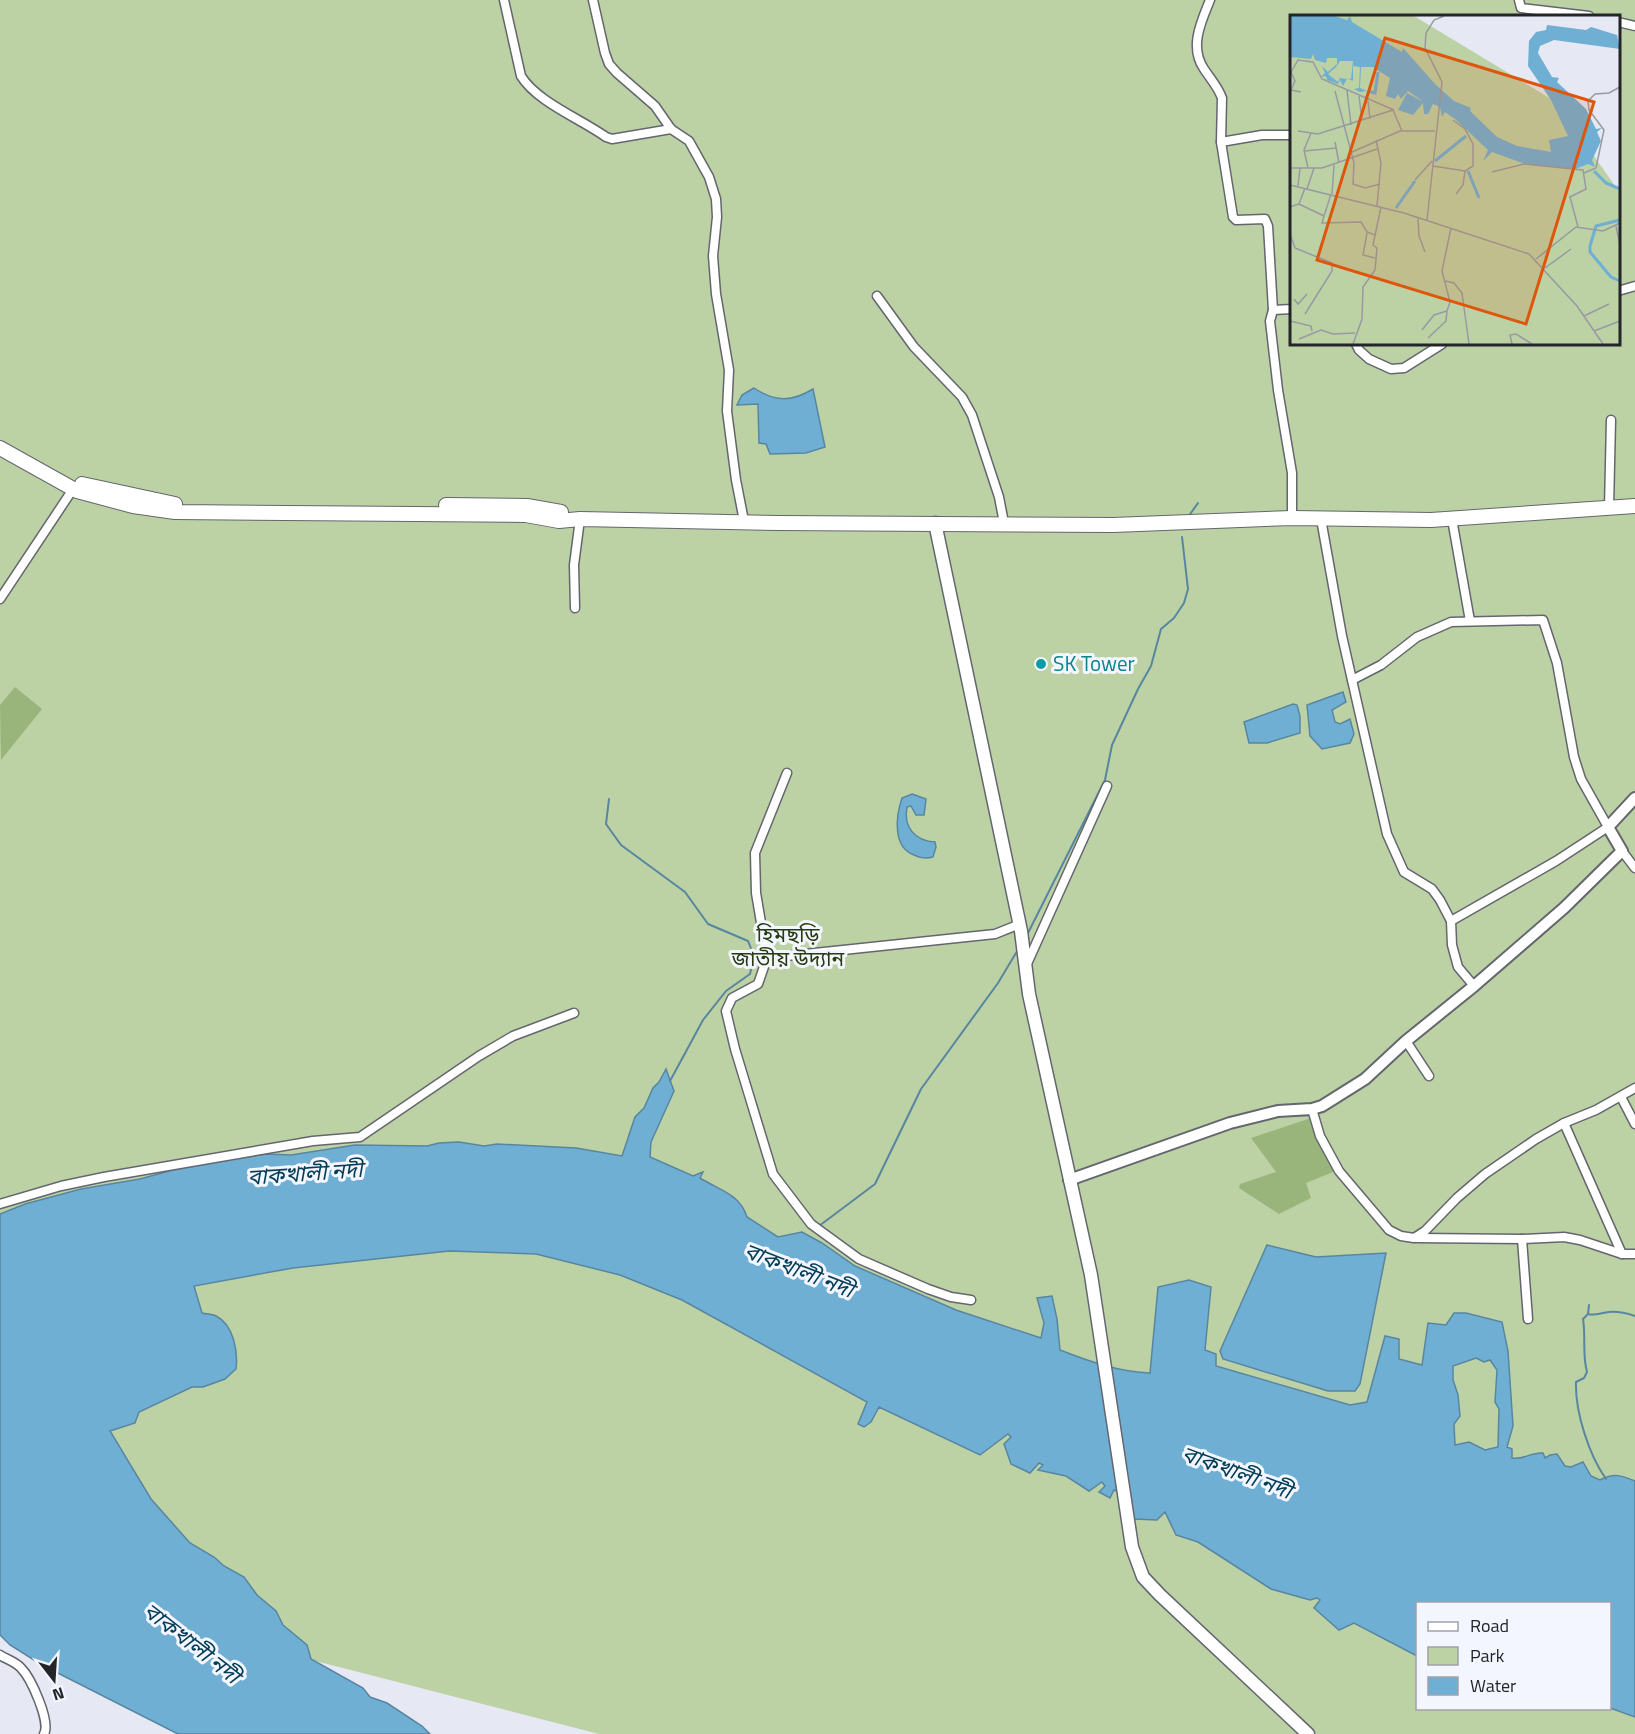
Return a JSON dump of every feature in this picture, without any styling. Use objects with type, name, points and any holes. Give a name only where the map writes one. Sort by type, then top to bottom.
[{"type":"main road","points":[[0,437],[82,484],[175,504],[527,506],[562,512],[580,519]]},
{"type":"main road","points":[[0,448],[73,489],[133,506],[175,512],[526,515],[559,521],[580,519],[1113,525],[1292,518],[1452,519],[1635,506]]},
{"type":"main road","points":[[935,523],[1020,927],[1029,994],[1091,1275],[1132,1547],[1143,1577],[1308,1734]]},
{"type":"street","points":[[504,0],[521,76],[526,84],[612,139],[671,129]]},
{"type":"street","points":[[593,0],[609,64],[655,106],[671,129],[689,141],[709,177],[716,199],[717,217],[712,256],[729,370],[729,422],[744,521]]},
{"type":"street","points":[[1209,0],[1197,33],[1197,52],[1201,66],[1222,98],[1221,142],[1233,217],[1236,220],[1265,219],[1268,226],[1273,310],[1270,321],[1278,390],[1292,473],[1292,518]]},
{"type":"street","points":[[1519,0],[1521,8],[1580,15]]},
{"type":"street","points":[[1620,22],[1635,26]]},
{"type":"street","points":[[1221,142],[1262,135],[1290,135]]},
{"type":"street","points":[[1620,290],[1635,286]]},
{"type":"street","points":[[877,296],[914,347],[962,397],[972,415],[996,488],[1004,524]]},
{"type":"street","points":[[1273,310],[1290,309]]},
{"type":"street","points":[[1356,345],[1369,359],[1391,369],[1404,368],[1440,345]]},
{"type":"street","points":[[1610,508],[1611,420]]},
{"type":"street","points":[[0,599],[73,489]]},
{"type":"street","points":[[575,608],[574,565],[580,519]]},
{"type":"street","points":[[1321,519],[1342,636],[1380,808],[1404,872],[1432,889],[1440,900],[1450,921],[1452,945],[1458,967],[1474,986]]},
{"type":"street","points":[[1452,519],[1470,621]]},
{"type":"street","points":[[1352,680],[1381,665],[1417,637],[1451,622],[1543,620],[1557,663],[1581,778],[1608,827],[1635,868]]},
{"type":"street","points":[[787,773],[755,853],[756,893],[767,958],[758,984],[732,998],[726,1011],[735,1049],[773,1174],[811,1224],[859,1259],[928,1289],[951,1297],[971,1300]]},
{"type":"street","points":[[1026,966],[1107,786]]},
{"type":"street","points":[[1450,921],[1556,861],[1608,827],[1635,798]]},
{"type":"street","points":[[1069,1180],[1230,1123],[1278,1111],[1312,1109],[1322,1106],[1365,1079],[1406,1041],[1564,908],[1623,851]]},
{"type":"street","points":[[767,958],[995,934],[1020,927]]},
{"type":"street","points":[[0,1204],[62,1186],[104,1177],[313,1141],[360,1137],[513,1036],[573,1013]]},
{"type":"street","points":[[1406,1041],[1429,1076]]},
{"type":"street","points":[[1414,1238],[1425,1231],[1457,1198],[1485,1174],[1564,1122],[1596,1110],[1635,1088]]},
{"type":"street","points":[[1621,1097],[1635,1124]]},
{"type":"street","points":[[1312,1109],[1320,1136],[1339,1171],[1389,1230],[1401,1236],[1522,1239],[1564,1237],[1622,1254],[1635,1254]]},
{"type":"street","points":[[1564,1122],[1622,1254]]},
{"type":"street","points":[[1522,1239],[1528,1319]]},
{"type":"street","points":[[0,1655],[21,1667],[30,1682],[44,1714],[47,1730],[44,1734]]},
{"type":"green space","name":"হিমছড়ি জাতীয় উদ্যান","points":[[0,0],[1635,0],[1635,1734],[599,1734],[269,1649],[0,1440]]},
{"type":"green space","points":[[15,687],[42,709],[1,760],[0,705]]},
{"type":"green space","points":[[1314,1117],[1338,1170],[1306,1183],[1311,1198],[1279,1214],[1239,1188],[1240,1184],[1276,1172],[1251,1138]]},
{"type":"water","points":[[754,388],[769,396],[783,399],[798,396],[813,389],[825,447],[806,453],[770,454],[766,444],[759,443],[758,404],[737,405],[742,395]]},
{"type":"water","points":[[1343,692],[1346,702],[1332,710],[1335,722],[1340,724],[1350,719],[1354,734],[1350,743],[1322,749],[1310,736],[1307,705]]},
{"type":"water","points":[[1293,704],[1297,705],[1300,716],[1300,733],[1267,743],[1249,743],[1244,722]]},
{"type":"water","points":[[912,794],[926,799],[924,815],[916,815],[911,806],[907,807],[909,827],[916,836],[935,842],[933,857],[923,858],[914,855],[907,851],[899,838],[897,822],[902,798]]},
{"type":"water","name":"বাকখালী নদী","points":[[666,1069],[674,1091],[651,1142],[650,1157],[693,1176],[703,1172],[700,1178],[728,1193],[744,1209],[747,1217],[778,1237],[802,1232],[855,1266],[956,1310],[1041,1338],[1044,1323],[1037,1298],[1052,1296],[1060,1350],[1104,1365],[1127,1371],[1150,1373],[1158,1287],[1189,1280],[1211,1287],[1205,1350],[1216,1354],[1216,1366],[1350,1405],[1367,1402],[1385,1336],[1399,1339],[1399,1359],[1422,1365],[1428,1323],[1446,1325],[1454,1313],[1466,1313],[1502,1322],[1508,1351],[1513,1426],[1507,1447],[1512,1449],[1512,1458],[1543,1453],[1545,1458],[1557,1454],[1565,1466],[1571,1467],[1583,1462],[1591,1476],[1600,1480],[1609,1476],[1617,1476],[1635,1481],[1635,1717],[1611,1708],[1611,1602],[1416,1602],[1416,1655],[1354,1623],[1339,1630],[1314,1608],[1320,1600],[1317,1598],[1310,1600],[1271,1589],[1198,1542],[1176,1535],[1165,1512],[1157,1520],[1134,1519],[1128,1496],[1114,1490],[1110,1498],[1099,1492],[1105,1486],[1102,1482],[1089,1491],[1066,1476],[1038,1470],[1043,1465],[1039,1463],[1030,1473],[1011,1464],[1004,1444],[1011,1437],[1008,1434],[980,1455],[879,1407],[871,1422],[864,1427],[858,1424],[867,1402],[682,1300],[620,1275],[536,1254],[449,1251],[293,1268],[194,1286],[202,1313],[216,1316],[231,1332],[235,1347],[236,1369],[225,1379],[203,1387],[192,1387],[139,1412],[135,1423],[110,1431],[151,1499],[190,1543],[244,1577],[257,1595],[276,1611],[283,1625],[307,1645],[311,1659],[363,1688],[370,1697],[387,1703],[422,1726],[430,1734],[178,1734],[42,1665],[10,1645],[0,1635],[0,1214],[25,1204],[81,1189],[140,1179],[191,1165],[266,1154],[291,1155],[355,1145],[427,1146],[459,1142],[484,1146],[497,1144],[576,1148],[622,1156],[635,1117],[644,1108],[653,1088]],"holes":[[[1476,1358],[1484,1362],[1490,1360],[1497,1370],[1495,1402],[1499,1409],[1498,1447],[1485,1450],[1469,1442],[1455,1445],[1454,1424],[1460,1416],[1458,1395],[1453,1380],[1453,1366]]]},
{"type":"water","points":[[1267,1245],[1316,1257],[1386,1253],[1360,1384],[1355,1391],[1328,1391],[1223,1359],[1220,1351]]},
{"type":"waterway","points":[[1188,517],[1198,503]]},
{"type":"waterway","points":[[1027,935],[1105,780],[1112,745],[1151,666],[1161,629],[1174,618],[1184,603],[1188,589],[1182,537]]},
{"type":"waterway","points":[[609,799],[606,824],[621,845],[685,892],[708,924],[748,941],[754,956],[750,974],[726,991],[703,1020],[670,1081]]},
{"type":"waterway","points":[[819,1226],[875,1184],[921,1089],[998,983],[1019,948]]},
{"type":"waterway","points":[[1588,1314],[1589,1305]]},
{"type":"waterway","points":[[1606,1479],[1589,1446],[1576,1394],[1576,1382],[1584,1378],[1587,1372],[1583,1319],[1588,1314],[1612,1312],[1635,1316]]},
{"type":"place","name":"SK Tower","points":[[1041,664]]}]
